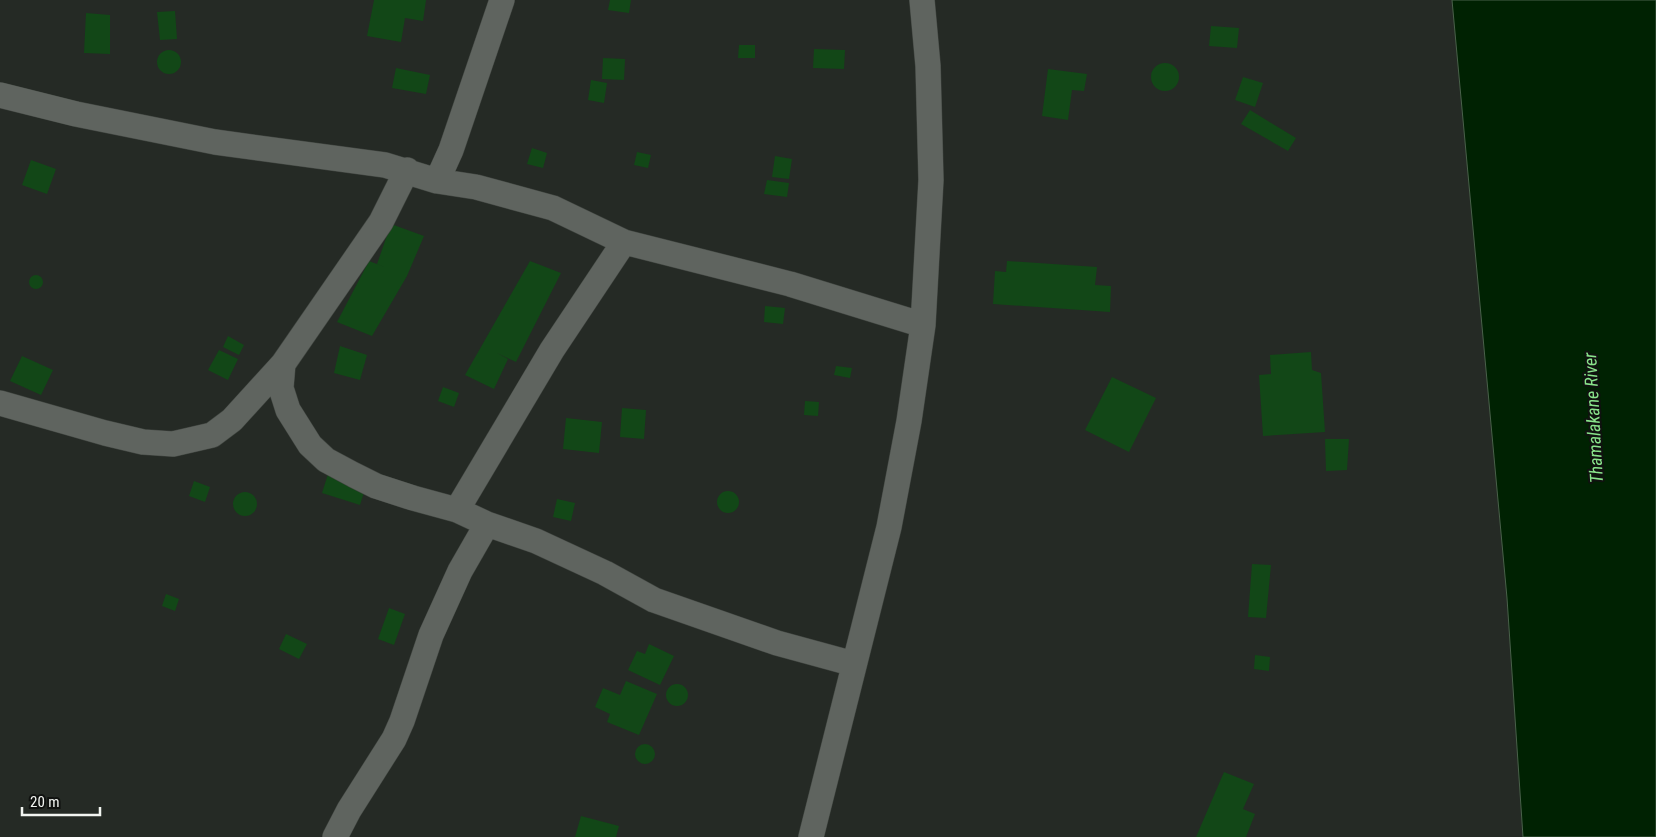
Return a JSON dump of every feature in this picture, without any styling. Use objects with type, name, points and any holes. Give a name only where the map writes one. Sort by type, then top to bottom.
[{"type":"street","points":[[437,181],[458,132],[502,0]]},
{"type":"street","points":[[811,837],[889,527],[909,421],[923,325],[931,180],[928,66],[922,0]]},
{"type":"street","points":[[0,95],[76,114],[215,142],[385,165],[407,170],[437,181],[476,187],[553,208],[624,242],[790,284],[923,325]]},
{"type":"street","points":[[0,403],[143,442],[173,444],[212,435],[232,420],[283,364],[381,222],[407,170]]},
{"type":"street","points":[[457,510],[552,350],[624,242]]},
{"type":"street","points":[[283,364],[281,388],[288,410],[310,445],[326,460],[376,486],[457,510],[487,524],[536,541],[605,573],[654,600],[777,643],[854,664]]},
{"type":"street","points":[[335,837],[349,810],[394,739],[402,721],[431,635],[460,571],[487,524]]},
{"type":"water","name":"Thamalakane River","points":[[1452,0],[1656,0],[1656,837],[1523,837],[1507,598]]},
{"type":"building","points":[[374,0],[426,0],[423,21],[405,18],[401,42],[367,36]]},
{"type":"building","points":[[610,0],[631,0],[629,13],[608,10]]},
{"type":"building","points":[[175,11],[177,39],[160,40],[157,12]]},
{"type":"building","points":[[86,13],[110,15],[110,54],[84,53]]},
{"type":"building","points":[[1211,26],[1239,28],[1237,48],[1209,46]]},
{"type":"building","points":[[739,45],[755,45],[755,58],[738,58]]},
{"type":"building","points":[[814,49],[845,50],[844,69],[813,68]]},
{"type":"building","points":[[169,50],[177,54],[181,62],[177,70],[169,74],[161,70],[157,62],[161,54]]},
{"type":"building","points":[[603,58],[625,59],[624,80],[602,79]]},
{"type":"building","points":[[1165,63],[1175,67],[1179,77],[1175,87],[1165,91],[1155,87],[1151,77],[1155,67]]},
{"type":"building","points":[[396,68],[430,75],[426,94],[392,88]]},
{"type":"building","points":[[1048,69],[1087,74],[1084,91],[1072,90],[1068,120],[1042,116]]},
{"type":"building","points":[[1243,77],[1263,83],[1255,107],[1235,100]]},
{"type":"building","points":[[591,80],[607,83],[604,103],[588,100]]},
{"type":"building","points":[[1250,110],[1296,138],[1288,151],[1241,124]]},
{"type":"building","points":[[532,148],[547,153],[543,168],[527,164]]},
{"type":"building","points":[[637,152],[651,155],[648,168],[634,165]]},
{"type":"building","points":[[775,156],[792,159],[789,179],[772,177]]},
{"type":"building","points":[[31,160],[56,169],[47,194],[22,185]]},
{"type":"building","points":[[767,180],[789,183],[787,197],[764,194]]},
{"type":"building","points":[[391,224],[424,236],[407,276],[372,336],[337,322],[369,261],[387,268],[377,264]]},
{"type":"building","points":[[530,261],[561,273],[516,362],[497,353],[508,359],[494,389],[465,375]]},
{"type":"building","points":[[1007,261],[1097,267],[1095,285],[1111,286],[1110,312],[993,304],[995,271],[1006,272]]},
{"type":"building","points":[[33,275],[39,275],[43,282],[39,289],[33,289],[29,285],[29,279]]},
{"type":"building","points":[[765,306],[785,308],[783,324],[764,322]]},
{"type":"building","points":[[228,336],[244,345],[239,355],[223,347]]},
{"type":"building","points":[[340,346],[367,355],[360,380],[334,373]]},
{"type":"building","points":[[219,350],[238,359],[228,380],[208,370]]},
{"type":"building","points":[[1311,352],[1312,370],[1321,373],[1325,432],[1263,436],[1259,375],[1271,374],[1270,355]]},
{"type":"building","points":[[22,356],[53,370],[41,395],[10,381]]},
{"type":"building","points":[[836,366],[852,368],[850,378],[834,375]]},
{"type":"building","points":[[1112,377],[1156,398],[1129,452],[1085,430]]},
{"type":"building","points":[[443,387],[459,393],[454,407],[438,401]]},
{"type":"building","points":[[805,401],[819,402],[818,416],[804,415]]},
{"type":"building","points":[[622,408],[646,410],[644,439],[620,437]]},
{"type":"building","points":[[566,418],[602,422],[599,453],[563,449]]},
{"type":"building","points":[[1325,439],[1349,439],[1347,470],[1326,471]]},
{"type":"building","points":[[328,474],[366,486],[360,505],[322,493]]},
{"type":"building","points":[[194,481],[210,487],[205,502],[189,496]]},
{"type":"building","points":[[728,491],[736,494],[739,502],[736,510],[728,513],[720,510],[717,502],[720,494]]},
{"type":"building","points":[[245,492],[253,496],[257,504],[253,512],[245,516],[237,512],[233,504],[237,496]]},
{"type":"building","points":[[557,499],[575,503],[571,521],[553,517]]},
{"type":"building","points":[[1252,564],[1271,565],[1266,618],[1248,617]]},
{"type":"building","points":[[166,594],[179,599],[175,611],[162,606]]},
{"type":"building","points":[[389,608],[405,614],[394,645],[378,639]]},
{"type":"building","points":[[286,634],[307,644],[299,659],[279,649]]},
{"type":"building","points":[[649,644],[674,656],[660,685],[628,670],[637,651],[645,654]]},
{"type":"building","points":[[1255,655],[1270,657],[1269,671],[1254,669]]},
{"type":"building","points":[[626,681],[657,694],[639,735],[607,722],[610,714],[595,707],[603,688],[620,695]]},
{"type":"building","points":[[677,684],[687,691],[688,695],[681,705],[677,706],[667,699],[666,695],[673,685]]},
{"type":"building","points":[[645,744],[652,747],[655,754],[652,761],[645,764],[638,761],[635,754],[638,747]]},
{"type":"building","points":[[1224,772],[1254,784],[1243,809],[1255,814],[1246,837],[1196,837]]},
{"type":"building","points":[[581,816],[619,826],[616,837],[575,837]]}]
